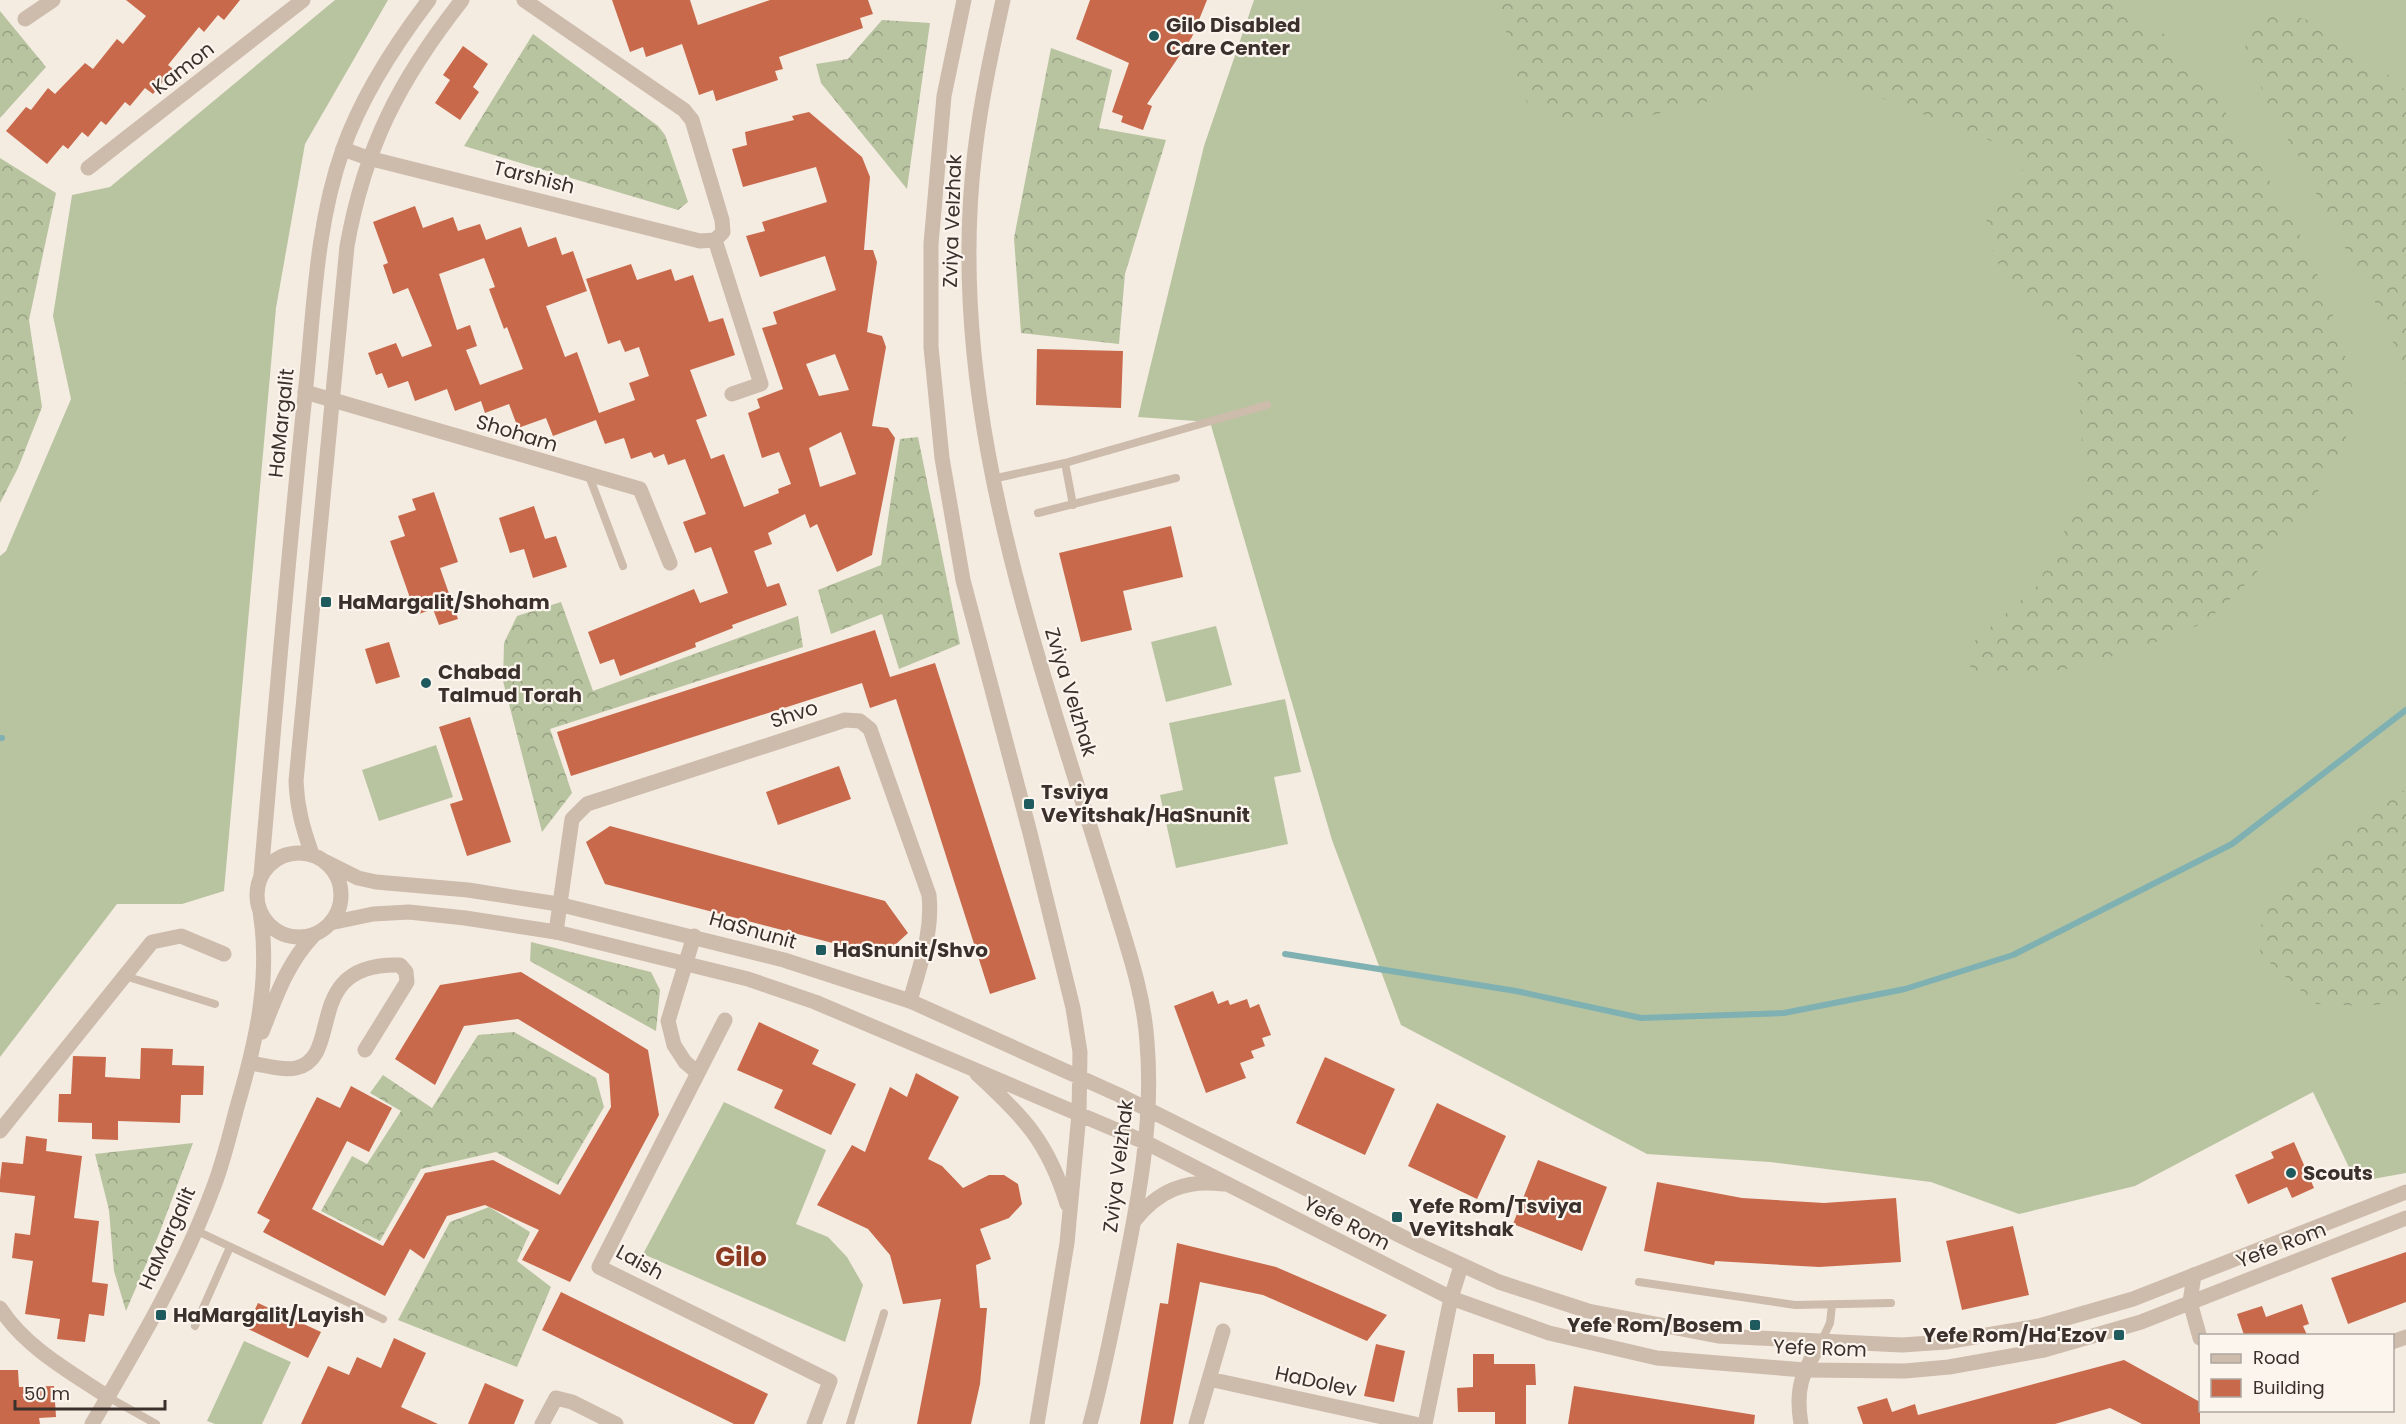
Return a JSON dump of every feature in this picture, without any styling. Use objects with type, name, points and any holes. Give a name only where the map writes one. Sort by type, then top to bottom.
[{"type":"street","points":[[25,19],[53,0]]},
{"type":"street","name":"Kamon","points":[[88,168],[303,0]]},
{"type":"street","name":"HaMargalit","points":[[261,875],[305,392],[321,242],[329,195],[343,148],[384,63],[429,0]]},
{"type":"street","points":[[312,854],[299,814],[296,781],[347,246],[355,202],[368,158],[407,77],[462,0]]},
{"type":"street","points":[[524,0],[684,110],[692,120],[722,220],[723,232],[715,240],[761,384],[732,394]]},
{"type":"street","name":"Zviya VeIzhak","points":[[964,0],[944,96],[931,244],[931,346],[942,458],[963,580],[1014,771],[1073,1008],[1080,1076],[1070,1212],[1053,1337],[1037,1424]]},
{"type":"street","name":"Zviya VeIzhak","points":[[1003,0],[986,76],[974,154],[970,238],[970,317],[977,390],[992,479],[1034,646],[1133,966],[1146,1031],[1149,1109],[1147,1143],[1134,1221],[1090,1424]]},
{"type":"street","name":"Tarshish","points":[[343,148],[368,158],[700,241],[715,240]]},
{"type":"street","name":"Shoham","points":[[305,392],[640,489],[670,563]]},
{"type":"street","name":"Shvo","points":[[556,932],[558,904],[572,819],[587,804],[845,720],[860,721],[870,729],[929,895],[931,915],[929,932],[910,1001]]},
{"type":"street","points":[[330,923],[341,899],[340,885],[326,862],[312,854],[300,852],[278,858],[261,875],[257,899],[260,911],[276,931],[301,937],[314,935],[330,923],[373,914],[409,912],[556,932],[687,962],[815,1002],[1079,1114]]},
{"type":"street","name":"HaSnunit","points":[[326,862],[358,878],[376,882],[468,890],[558,904],[784,960],[910,1001],[1149,1109]]},
{"type":"street","name":"HaMargalit","points":[[251,1060],[266,962],[260,911]]},
{"type":"street","name":"HaMargalit","points":[[92,1424],[166,1294],[214,1185],[251,1060],[288,967],[297,952],[314,935]]},
{"type":"street","points":[[0,1131],[152,942],[181,936],[224,954]]},
{"type":"street","points":[[694,936],[669,1021],[674,1045],[685,1062],[698,1073]]},
{"type":"street","points":[[251,1060],[288,1069],[300,1067],[319,1048],[330,1002],[343,981],[355,972],[372,966],[400,965],[406,972],[407,982],[365,1050]]},
{"type":"street","name":"Laish","points":[[725,1020],[599,1267],[830,1381],[813,1424]]},
{"type":"street","points":[[968,1066],[1017,1113],[1042,1143],[1056,1170],[1070,1212]]},
{"type":"street","name":"Yefe Rom","points":[[1149,1109],[1461,1266],[1548,1300],[1641,1323],[1718,1336],[1820,1343],[1902,1346],[1993,1335],[2083,1315],[2194,1275],[2406,1192]]},
{"type":"street","name":"Yefe Rom","points":[[1079,1114],[1147,1143],[1451,1298],[1549,1333],[1657,1358],[1804,1370],[1905,1371],[1997,1359],[2090,1339],[2406,1218]]},
{"type":"street","points":[[1134,1221],[1151,1202],[1173,1188],[1203,1183],[1228,1184]]},
{"type":"street","points":[[1425,1424],[1451,1298],[1461,1266]]},
{"type":"street","points":[[2194,1275],[2190,1302],[2199,1334]]},
{"type":"street","points":[[0,1308],[26,1339],[53,1361],[108,1397]]},
{"type":"street","points":[[1196,1424],[1223,1331]]},
{"type":"street","points":[[1801,1424],[1798,1387],[1804,1370],[1820,1343]]},
{"type":"street","name":"HaDolev","points":[[1209,1379],[1415,1424]]},
{"type":"street","points":[[542,1424],[556,1398],[572,1402],[607,1422]]},
{"type":"lane","points":[[992,479],[1065,463],[1267,405]]},
{"type":"lane","points":[[1065,463],[1073,506]]},
{"type":"lane","points":[[589,476],[623,566]]},
{"type":"lane","points":[[1038,513],[1073,506],[1176,478]]},
{"type":"lane","points":[[125,976],[215,1004]]},
{"type":"lane","points":[[195,1230],[383,1319]]},
{"type":"lane","points":[[195,1326],[230,1247]]},
{"type":"lane","points":[[1639,1282],[1795,1305],[1892,1303]]},
{"type":"lane","points":[[1820,1343],[1830,1323],[1832,1305]]},
{"type":"lane","points":[[850,1424],[884,1313]]},
{"type":"lane","points":[[108,1397],[156,1424]]},
{"type":"green space","points":[[335,0],[388,0],[305,144],[276,308],[224,891],[182,904],[117,904],[0,1057],[0,556],[6,551],[71,399],[53,316],[72,195],[110,187]]},
{"type":"green space","points":[[1254,0],[2406,0],[2406,1173],[2356,1182],[2313,1092],[2135,1186],[2019,1214],[1931,1182],[1770,1162],[1647,1154],[1401,1025],[1332,840],[1210,422],[1138,417],[1204,146]]},
{"type":"green space","points":[[1499,0],[2107,0],[2164,34],[2215,96],[2289,211],[2326,294],[2344,351],[2357,409],[2335,465],[2295,527],[2251,579],[2206,622],[2154,643],[2075,668],[1977,680],[1963,651],[2037,586],[2085,490],[2075,337],[2058,330],[2025,303],[1998,264],[1990,244],[1987,224],[1989,206],[2026,166],[2004,146],[1884,99],[1818,77],[1771,86],[1600,128],[1529,107],[1519,84]]},
{"type":"green space","points":[[0,11],[46,67],[0,118]]},
{"type":"green space","points":[[2285,14],[2315,22],[2398,82],[2406,92],[2406,384],[2398,353],[2366,282],[2329,222],[2302,162],[2272,114],[2245,47],[2258,19]]},
{"type":"green space","points":[[882,20],[930,23],[907,189],[821,83],[816,64],[848,59]]},
{"type":"green space","points":[[533,34],[658,126],[665,135],[688,202],[678,210],[464,146]]},
{"type":"green space","points":[[1051,48],[1112,70],[1099,128],[1166,140],[1125,274],[1119,344],[1021,333],[1014,238]]},
{"type":"green space","points":[[0,158],[56,193],[29,320],[42,407],[18,468],[0,503]]},
{"type":"green space","points":[[918,437],[960,644],[899,669],[882,614],[831,634],[818,590],[881,565],[900,439]]},
{"type":"green space","points":[[561,602],[593,691],[798,616],[803,647],[550,729],[572,793],[542,832],[503,681],[504,643],[517,616]]},
{"type":"green space","points":[[1216,626],[1232,685],[1166,702],[1151,642]]},
{"type":"green space","points":[[1285,699],[1301,772],[1274,777],[1288,844],[1176,868],[1160,795],[1183,790],[1169,723]]},
{"type":"green space","points":[[436,745],[453,797],[379,821],[362,770]]},
{"type":"green space","points":[[2406,789],[2406,1001],[2366,1006],[2316,1004],[2260,954],[2262,915],[2283,885],[2309,871],[2327,846]]},
{"type":"green space","points":[[531,942],[651,972],[660,990],[656,1031],[530,961]]},
{"type":"green space","points":[[514,1032],[596,1078],[604,1107],[558,1185],[496,1152],[421,1169],[380,1241],[321,1211],[352,1156],[367,1164],[401,1111],[370,1093],[383,1075],[432,1108],[478,1035]]},
{"type":"green space","points":[[724,1102],[826,1150],[796,1224],[828,1237],[847,1257],[863,1285],[845,1342],[643,1254]]},
{"type":"green space","points":[[193,1143],[159,1234],[126,1311],[114,1271],[109,1210],[95,1154]]},
{"type":"green space","points":[[489,1207],[530,1232],[517,1261],[551,1287],[517,1367],[398,1320],[450,1222]]},
{"type":"green space","points":[[244,1341],[291,1362],[262,1424],[215,1424],[207,1421]]},
{"type":"building","points":[[126,0],[240,0],[224,20],[218,15],[204,32],[199,27],[168,65],[173,69],[153,94],[145,88],[130,106],[125,102],[106,125],[101,121],[88,137],[82,132],[68,149],[63,145],[47,164],[6,131],[26,107],[31,110],[48,88],[55,94],[85,63],[93,69],[117,39],[123,44],[146,16]]},
{"type":"building","points":[[612,0],[690,0],[698,25],[770,0],[868,0],[873,14],[860,18],[863,28],[779,57],[783,69],[775,71],[778,80],[716,101],[713,90],[699,95],[682,44],[646,57],[643,47],[630,52]]},
{"type":"building","points":[[1090,0],[1207,0],[1192,37],[1147,104],[1152,106],[1143,130],[1121,122],[1123,116],[1112,112],[1129,63],[1076,39]]},
{"type":"building","points":[[463,46],[488,64],[473,87],[479,92],[460,120],[435,103],[450,80],[443,75]]},
{"type":"building","points":[[809,112],[862,157],[870,177],[864,250],[873,250],[877,262],[867,332],[882,336],[886,347],[872,426],[888,428],[895,438],[872,555],[837,572],[817,524],[810,528],[805,514],[768,533],[772,544],[754,551],[767,587],[779,583],[787,605],[732,625],[733,628],[695,643],[696,647],[620,676],[614,659],[600,664],[588,632],[694,589],[700,603],[728,593],[711,547],[695,553],[683,522],[706,514],[685,459],[668,465],[664,454],[654,458],[651,452],[631,459],[624,438],[605,444],[596,420],[553,436],[546,418],[518,428],[509,404],[485,413],[481,401],[455,411],[447,389],[415,401],[408,381],[388,388],[382,373],[376,375],[368,353],[396,343],[402,357],[432,346],[408,288],[393,294],[383,265],[388,263],[373,222],[415,206],[423,228],[453,217],[458,231],[480,224],[486,240],[521,227],[528,247],[556,237],[562,255],[573,251],[587,291],[546,306],[565,357],[577,352],[599,413],[635,400],[629,383],[649,376],[639,347],[625,352],[620,340],[608,344],[586,279],[631,264],[637,280],[671,269],[675,281],[693,275],[709,322],[723,318],[735,355],[690,370],[707,416],[696,420],[711,459],[724,454],[744,507],[779,493],[778,489],[791,484],[779,452],[762,458],[748,413],[760,408],[757,399],[783,389],[762,328],[777,324],[773,312],[836,290],[825,256],[760,277],[746,236],[765,231],[762,222],[827,202],[816,167],[743,187],[732,149],[747,145],[745,132],[794,120],[792,116]],"holes":[[[484,258],[495,287],[489,289],[504,329],[507,327],[523,369],[480,385],[466,350],[477,346],[470,325],[457,330],[439,274]],[[835,354],[849,390],[819,396],[806,364]],[[841,432],[856,474],[820,487],[809,448]]]},
{"type":"building","points":[[1037,349],[1123,351],[1121,408],[1036,405]]},
{"type":"building","points":[[434,492],[458,562],[440,568],[458,619],[439,625],[433,609],[416,615],[390,541],[405,536],[398,516],[416,510],[412,499]]},
{"type":"building","points":[[534,506],[545,539],[556,536],[567,567],[533,578],[524,549],[510,553],[499,518]]},
{"type":"building","points":[[1171,526],[1183,577],[1123,591],[1132,630],[1081,642],[1059,553]]},
{"type":"building","points":[[875,630],[890,677],[935,663],[1036,979],[990,994],[896,699],[870,708],[862,683],[571,776],[557,732]]},
{"type":"building","points":[[389,642],[400,677],[376,684],[365,649]]},
{"type":"building","points":[[470,717],[511,842],[467,856],[450,804],[463,800],[439,727]]},
{"type":"building","points":[[839,766],[851,799],[778,825],[766,792]]},
{"type":"building","points":[[610,826],[885,901],[908,933],[883,956],[605,884],[586,842]]},
{"type":"building","points":[[521,972],[648,1050],[659,1115],[570,1282],[522,1260],[539,1230],[485,1205],[447,1216],[424,1259],[410,1249],[385,1296],[263,1232],[270,1220],[257,1213],[317,1097],[340,1108],[351,1086],[392,1108],[369,1152],[347,1141],[312,1209],[383,1246],[425,1173],[493,1160],[560,1195],[611,1107],[609,1074],[518,1019],[464,1026],[435,1085],[395,1059],[440,985]]},
{"type":"building","points":[[1213,991],[1218,1004],[1228,1000],[1230,1005],[1247,999],[1250,1008],[1259,1004],[1271,1035],[1262,1038],[1265,1046],[1251,1051],[1254,1058],[1240,1063],[1246,1078],[1206,1093],[1174,1006]]},
{"type":"building","points":[[759,1022],[819,1050],[812,1064],[856,1084],[831,1135],[774,1108],[783,1090],[737,1070]]},
{"type":"building","points":[[141,1048],[173,1049],[172,1065],[204,1066],[203,1095],[181,1095],[180,1123],[118,1121],[118,1140],[92,1139],[92,1123],[58,1122],[59,1094],[71,1094],[73,1056],[106,1057],[105,1077],[140,1079]]},
{"type":"building","points":[[1325,1057],[1395,1089],[1365,1155],[1296,1123]]},
{"type":"building","points":[[916,1073],[959,1097],[928,1159],[942,1166],[963,1188],[989,1175],[1004,1175],[1018,1184],[1022,1204],[1009,1218],[980,1229],[991,1259],[976,1265],[980,1308],[987,1308],[980,1384],[971,1424],[917,1424],[941,1299],[903,1304],[890,1255],[868,1229],[817,1205],[852,1145],[865,1152],[890,1087],[907,1097]]},
{"type":"building","points":[[1437,1103],[1506,1136],[1477,1199],[1408,1166]]},
{"type":"building","points":[[26,1136],[47,1139],[46,1151],[82,1156],[74,1218],[99,1221],[92,1282],[108,1284],[104,1316],[89,1314],[85,1342],[57,1339],[60,1319],[25,1314],[33,1261],[12,1258],[15,1233],[30,1235],[35,1196],[0,1192],[0,1180],[2,1162],[23,1164]]},
{"type":"building","name":"Scouts","points":[[2294,1142],[2314,1188],[2292,1198],[2287,1187],[2248,1204],[2235,1175],[2274,1158],[2271,1152]]},
{"type":"building","points":[[1538,1160],[1607,1187],[1582,1251],[1513,1224]]},
{"type":"building","points":[[1657,1182],[1742,1198],[1824,1203],[1896,1198],[1901,1262],[1819,1267],[1715,1261],[1714,1265],[1644,1251]]},
{"type":"building","points":[[2013,1226],[2029,1295],[1962,1310],[1946,1241]]},
{"type":"building","points":[[1177,1243],[1276,1267],[1387,1315],[1367,1341],[1263,1295],[1200,1282],[1173,1424],[1140,1424],[1160,1303],[1168,1304]]},
{"type":"building","points":[[2406,1252],[2406,1302],[2348,1324],[2331,1278]]},
{"type":"building","points":[[561,1292],[768,1394],[754,1424],[734,1424],[542,1330]]},
{"type":"building","points":[[258,1303],[321,1332],[308,1358],[246,1328]]},
{"type":"building","points":[[2302,1304],[2309,1324],[2303,1326],[2307,1334],[2244,1334],[2237,1314],[2262,1306],[2266,1317]]},
{"type":"building","points":[[394,1338],[426,1353],[401,1407],[438,1424],[301,1424],[328,1366],[349,1375],[357,1357],[381,1368]]},
{"type":"building","points":[[1376,1344],[1405,1351],[1394,1402],[1364,1396]]},
{"type":"building","points":[[1473,1354],[1494,1354],[1494,1364],[1535,1364],[1536,1385],[1526,1385],[1526,1424],[1495,1424],[1495,1412],[1458,1412],[1457,1388],[1473,1387]]},
{"type":"building","points":[[2124,1360],[2199,1401],[2200,1424],[2142,1424],[2110,1408],[2055,1424],[1863,1424],[1857,1407],[1887,1398],[1892,1412],[1915,1404],[1918,1415]]},
{"type":"building","points":[[0,1370],[18,1370],[19,1387],[54,1386],[56,1417],[39,1418],[40,1424],[0,1424]]},
{"type":"building","points":[[485,1383],[524,1400],[514,1424],[468,1424]]},
{"type":"building","points":[[1574,1386],[1755,1415],[1754,1424],[1568,1424]]},
{"type":"waterway","points":[[1285,954],[1516,991],[1641,1018],[1784,1013],[1905,989],[2013,955],[2232,844],[2406,710]]},
{"type":"place","name":"Gilo Disabled Care Center","points":[[1154,36]]},
{"type":"place","name":"HaMargalit/Shoham","points":[[326,602]]},
{"type":"place","name":"Chabad Talmud Torah","points":[[426,683]]},
{"type":"place","name":"Tsviya VeYitshak/HaSnunit","points":[[1029,804]]},
{"type":"place","name":"HaSnunit/Shvo","points":[[821,950]]},
{"type":"place","name":"Scouts","points":[[2291,1173]]},
{"type":"place","name":"Yefe Rom/Tsviya VeYitshak","points":[[1397,1217]]},
{"type":"place","name":"HaMargalit/Layish","points":[[161,1315]]},
{"type":"place","name":"Yefe Rom/Bosem","points":[[1755,1325]]},
{"type":"place","name":"Yefe Rom/Ha'Ezov","points":[[2119,1335]]},
{"type":"district","name":"Gilo","points":[[741,1257]]}]
